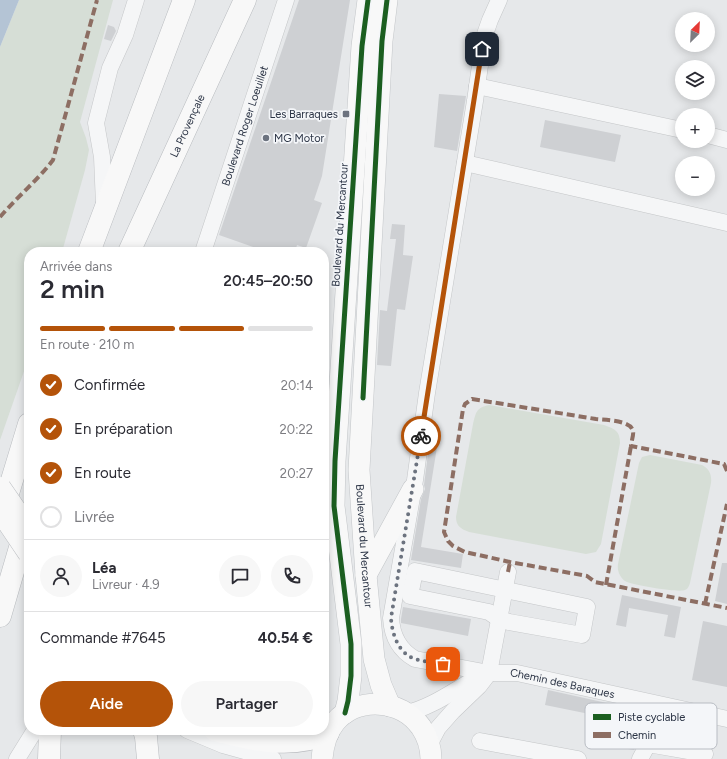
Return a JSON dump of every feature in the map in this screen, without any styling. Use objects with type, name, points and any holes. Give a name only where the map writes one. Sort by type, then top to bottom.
[{"type":"highway","points":[[167,46],[174,0]]},
{"type":"highway","points":[[91,247],[184,0]]},
{"type":"highway","name":"La Provençale","points":[[131,247],[245,0]]},
{"type":"highway","points":[[0,520],[24,441]]},
{"type":"highway","points":[[0,488],[24,524]]},
{"type":"highway","points":[[0,510],[24,546]]},
{"type":"highway","points":[[0,616],[24,535]]},
{"type":"highway","points":[[49,759],[50,735]]},
{"type":"highway","points":[[145,735],[148,748],[148,759]]},
{"type":"highway","points":[[234,735],[271,742],[310,740],[324,735]]},
{"type":"main road","name":"Boulevard du Mercantour","points":[[345,713],[351,676],[351,644],[334,506],[335,460],[362,46],[368,0]]},
{"type":"main road","name":"Boulevard du Mercantour","points":[[387,0],[382,41],[359,470],[366,575],[374,659],[381,685],[398,709],[417,722],[424,732],[430,752]]},
{"type":"main road","points":[[366,575],[413,489]]},
{"type":"main road","points":[[329,731],[335,722],[345,713],[359,706],[374,704],[398,709]]},
{"type":"main road","points":[[322,759],[323,746],[327,735]]},
{"type":"street","points":[[105,211],[102,157],[96,123],[110,68],[126,35],[136,0]]},
{"type":"street","name":"Boulevard Roger Loeuillet","points":[[205,247],[286,0]]},
{"type":"street","name":"Chemin des Baraques","points":[[499,0],[484,36],[413,489],[391,618],[392,628],[395,638],[401,648],[415,659],[489,673],[517,674],[652,703]]},
{"type":"street","points":[[477,86],[675,128]]},
{"type":"street","points":[[715,137],[727,140]]},
{"type":"street","points":[[465,163],[727,223]]},
{"type":"street","points":[[415,571],[587,608],[582,635],[499,619],[489,612],[410,596],[415,571]]},
{"type":"street","points":[[430,752],[438,728],[453,711],[480,686],[489,673],[508,572]]},
{"type":"street","points":[[398,709],[419,710],[444,698],[471,681],[489,673]]},
{"type":"street","name":"Chemin des Baraques","points":[[717,717],[727,719]]},
{"type":"street","points":[[17,759],[32,735]]},
{"type":"street","points":[[199,735],[223,745],[273,759]]},
{"type":"street","points":[[480,741],[579,759]]},
{"type":"street","points":[[640,759],[645,749]]},
{"type":"street","points":[[676,749],[705,754]]},
{"type":"shaded area","points":[[19,0],[113,0],[80,122],[89,150],[85,170],[63,247],[24,247],[24,371],[0,440],[0,47]]},
{"type":"shaded area","points":[[489,405],[604,425],[614,429],[618,433],[620,443],[601,544],[596,552],[586,554],[469,532],[458,525],[456,517],[474,420],[479,409]]},
{"type":"shaded area","points":[[650,455],[702,465],[710,474],[711,483],[690,583],[688,588],[681,591],[665,590],[629,583],[620,576],[618,571],[618,564],[639,463],[642,457]]},
{"type":"water","points":[[0,0],[19,0],[0,47]]},
{"type":"building","points":[[299,0],[350,0],[322,176],[314,200],[322,203],[306,247],[297,245],[296,247],[253,247],[219,235]]},
{"type":"building","points":[[108,25],[114,27],[116,31],[111,41],[104,39]]},
{"type":"building","points":[[439,94],[466,96],[457,151],[434,147]]},
{"type":"building","points":[[545,120],[621,135],[615,162],[540,147]]},
{"type":"building","points":[[392,224],[405,225],[403,255],[413,256],[405,310],[397,309],[391,366],[377,365],[380,310],[387,311],[396,239],[390,239]]},
{"type":"building","points":[[429,446],[437,447],[421,547],[463,554],[461,568],[411,560],[421,499],[425,489],[424,485]]},
{"type":"building","points":[[722,563],[727,563],[727,604],[715,601]]},
{"type":"building","points":[[622,595],[681,607],[675,638],[664,636],[668,615],[629,608],[626,627],[616,625]]},
{"type":"building","points":[[403,607],[471,619],[468,636],[401,623]]},
{"type":"building","points":[[703,621],[727,626],[727,687],[692,680]]},
{"type":"building","points":[[548,690],[607,703],[585,703],[585,713],[545,705]]},
{"type":"marked path","points":[[0,217],[53,160],[97,0]]},
{"type":"marked path","points":[[727,471],[724,464],[631,446],[633,431],[631,427],[623,423],[472,399],[465,404],[463,409],[444,532],[448,541],[453,546],[465,552],[587,576],[595,582],[727,608]]},
{"type":"marked path","points":[[606,585],[631,446]]},
{"type":"marked path","points":[[705,604],[727,504]]},
{"type":"marked path","points":[[508,572],[510,562]]},
{"type":"cycle path","points":[[345,713],[351,676],[351,644],[334,506],[335,461],[362,46],[368,0]]},
{"type":"cycle path","points":[[363,398],[382,41],[387,0]]},
{"type":"way so far","points":[[421,436],[391,618],[395,638],[401,648],[408,655],[415,659],[443,664]]},
{"type":"place","name":"Les Barraques","points":[[346,114]]},
{"type":"place","name":"MG Motor","points":[[266,138]]},
{"type":"route","points":[[421,436],[482,49]]}]
